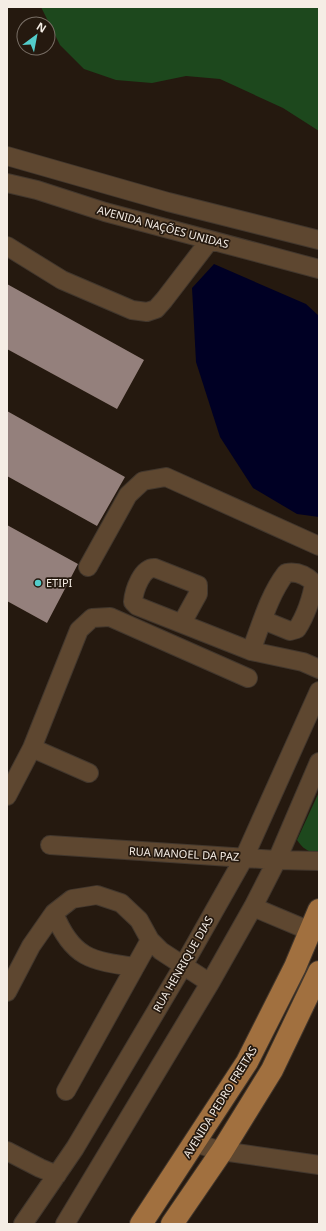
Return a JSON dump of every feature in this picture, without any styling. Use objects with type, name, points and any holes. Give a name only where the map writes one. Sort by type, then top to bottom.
[{"type":"main road","name":"AVENIDA PEDRO FREITAS","points":[[141,1224],[189,1154],[194,1143],[247,1062],[295,967],[319,910]]},
{"type":"main road","points":[[172,1224],[222,1151],[272,1070],[319,972]]},
{"type":"street","points":[[7,156],[168,202],[319,240]]},
{"type":"street","name":"AVENIDA NAÇÕES UNIDAS","points":[[7,184],[37,190],[105,212],[315,270]]},
{"type":"street","points":[[7,246],[62,280],[132,310],[147,312],[156,309],[164,300],[210,240]]},
{"type":"street","points":[[88,567],[128,495],[143,481],[166,477],[319,546]]},
{"type":"street","points":[[7,796],[32,748],[79,630],[92,618],[110,617],[248,678]]},
{"type":"street","points":[[251,651],[263,620]]},
{"type":"street","points":[[182,623],[251,651],[303,662],[319,670]]},
{"type":"street","name":"RUA HENRIQUE DIAS","points":[[23,1224],[75,1148],[183,966],[244,858],[319,691]]},
{"type":"street","points":[[32,748],[89,773]]},
{"type":"street","points":[[65,1224],[210,983],[253,907],[277,860],[319,762]]},
{"type":"street","name":"RUA MANOEL DA PAZ","points":[[50,845],[277,860],[319,861]]},
{"type":"street","points":[[7,992],[31,946],[54,913],[72,899],[97,895],[121,903],[140,920],[150,940],[161,951],[210,983]]},
{"type":"street","points":[[253,907],[310,931]]},
{"type":"street","points":[[54,913],[62,932],[75,948],[99,962],[135,967]]},
{"type":"street","points":[[66,1091],[150,940]]},
{"type":"street","points":[[194,1143],[222,1151],[319,1165]]},
{"type":"street","points":[[75,1148],[102,1162]]},
{"type":"street","points":[[7,1151],[57,1175]]},
{"type":"green space","points":[[41,7],[319,7],[319,131],[283,108],[220,79],[186,76],[152,83],[116,80],[84,69],[60,45],[56,37],[56,16],[46,16]]},
{"type":"green space","points":[[319,792],[319,852],[312,852],[306,850],[297,840]]},
{"type":"water","points":[[214,264],[306,304],[319,316],[319,517],[297,514],[253,488],[220,437],[196,362],[192,288]]},
{"type":"building","points":[[7,284],[144,360],[117,409],[7,349]]},
{"type":"building","points":[[7,411],[125,477],[97,526],[7,476]]},
{"type":"building","name":"ETIPI","points":[[7,525],[78,564],[47,623],[7,601]]},
{"type":"place","name":"ETIPI","points":[[38,583]]}]
